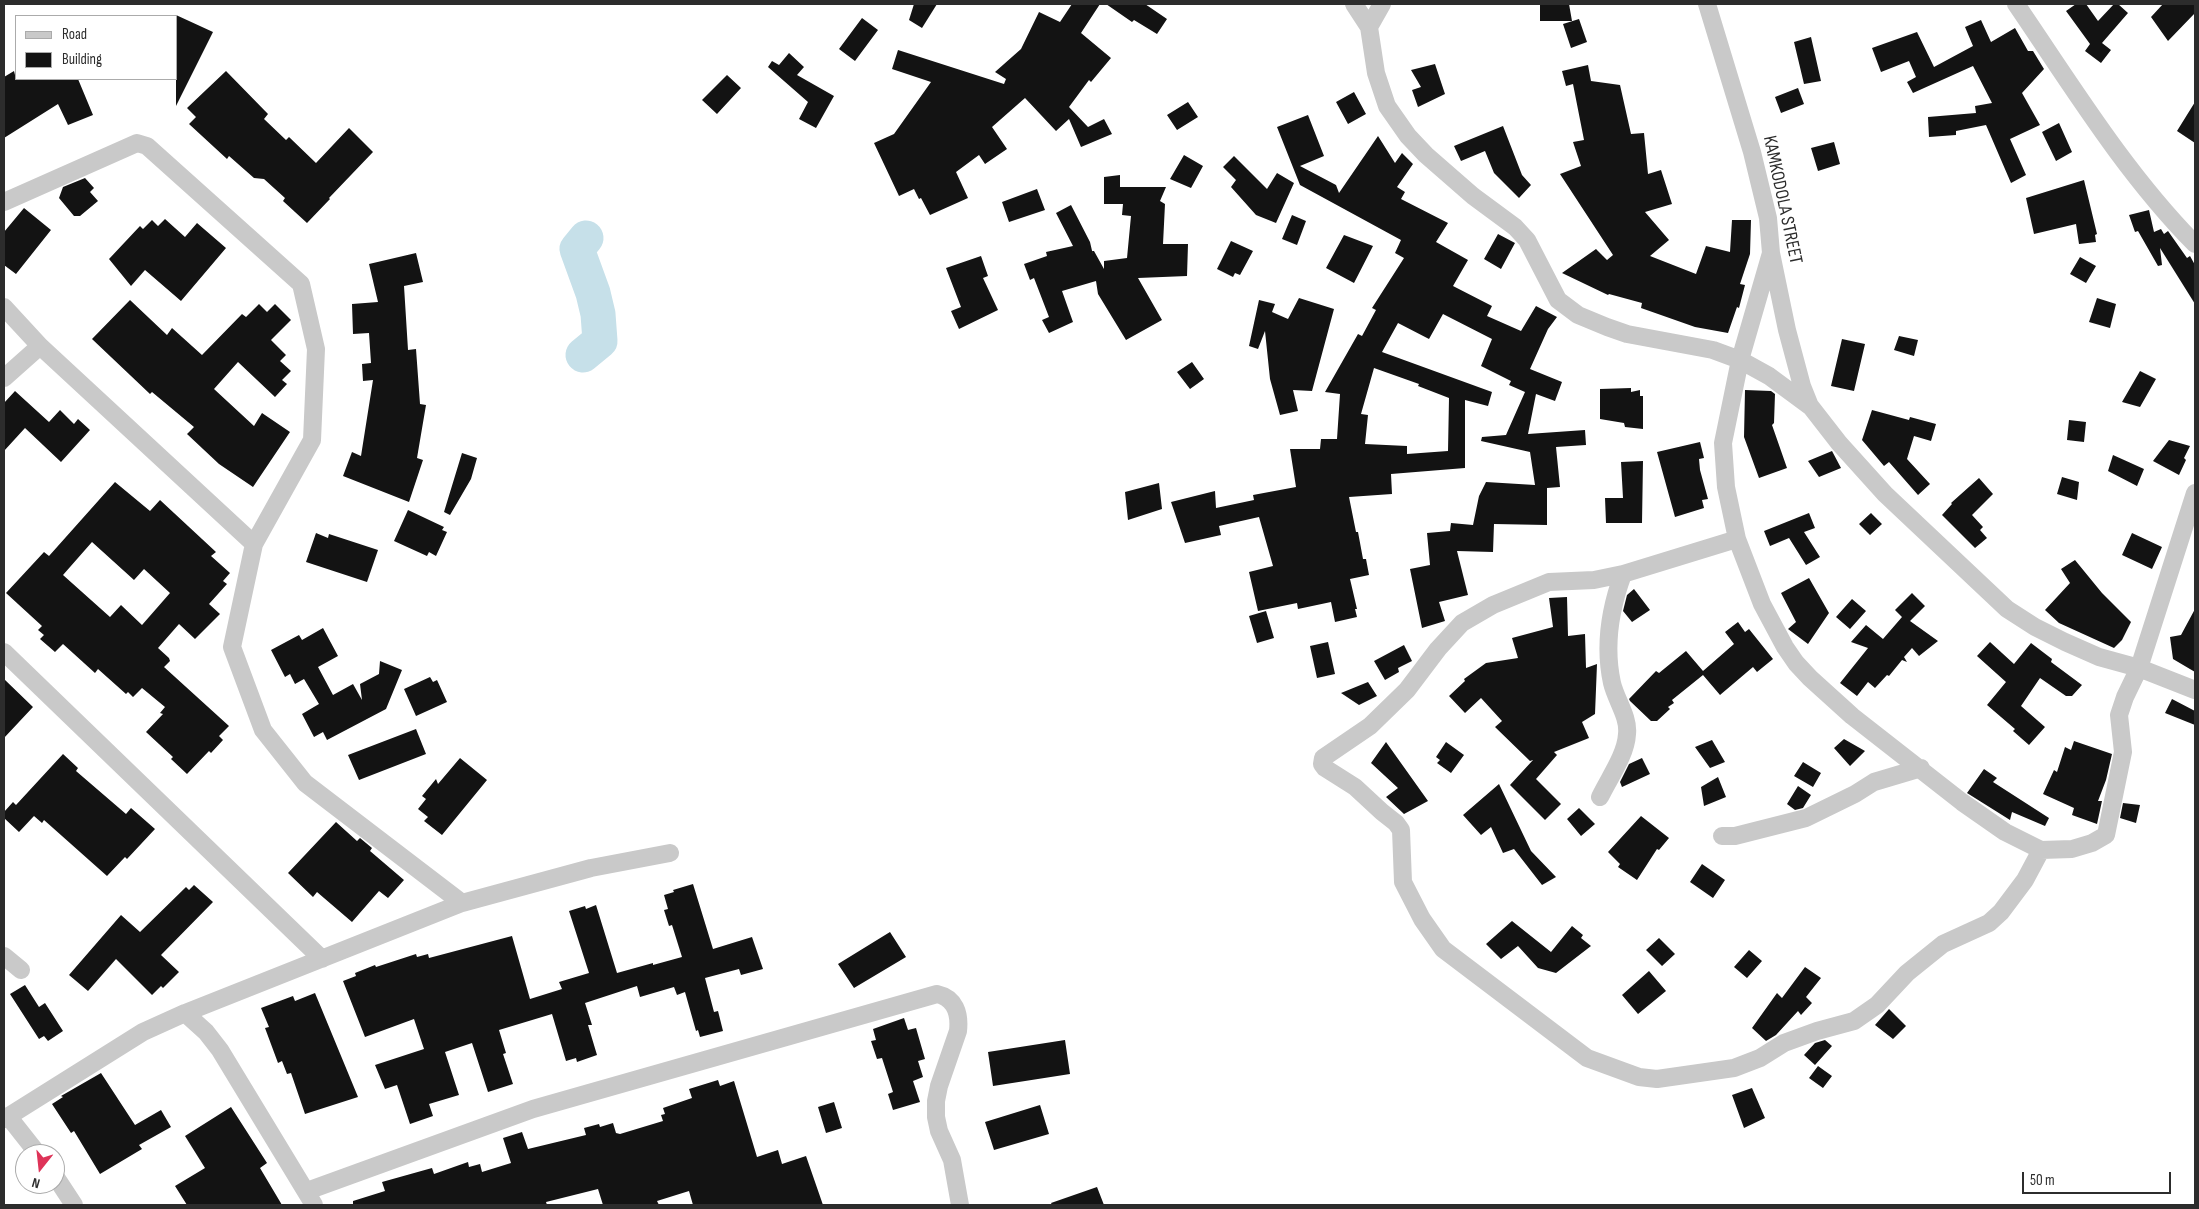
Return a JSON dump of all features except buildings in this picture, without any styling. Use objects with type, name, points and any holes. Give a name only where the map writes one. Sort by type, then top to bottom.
[{"type":"street","points":[[1354,4],[1370,27],[1376,73],[1387,106],[1403,129],[1426,155],[1486,206],[1515,227],[1527,240],[1558,300],[1578,315],[1607,327],[1628,334],[1713,350],[1740,360],[1769,376],[1811,407],[1839,443],[1885,494],[2007,609],[2035,628],[2099,657],[2139,668],[2195,690]]},
{"type":"street","points":[[1370,27],[1382,4]]},
{"type":"street","name":"KAMKODOLA STREET","points":[[1707,4],[1752,152],[1768,218],[1771,253],[1793,358],[1811,407]]},
{"type":"street","points":[[2016,4],[2100,127],[2166,215],[2195,244]]},
{"type":"street","points":[[4,202],[137,143],[147,146],[301,284],[316,349],[312,440],[254,544],[232,647],[263,730],[305,783],[462,903]]},
{"type":"street","points":[[1771,253],[1740,360],[1723,443],[1726,486],[1737,539],[1762,604],[1796,663],[1852,716],[1921,768],[1962,802],[2005,832],[2041,850],[2072,849],[2092,843],[2106,834],[2123,752],[2119,715],[2125,696],[2139,668],[2195,493]]},
{"type":"street","points":[[4,307],[40,346],[254,544]]},
{"type":"street","points":[[4,378],[40,346]]},
{"type":"street","points":[[1737,539],[1623,574],[1594,580],[1549,582],[1493,605],[1462,623],[1438,649],[1407,690],[1370,726],[1342,747],[1326,754],[1322,764],[1325,768],[1355,787],[1396,823],[1401,830],[1403,882],[1422,919],[1443,949],[1587,1058],[1639,1077],[1657,1079],[1725,1070],[1760,1058],[1784,1044],[1817,1031],[1854,1021],[1877,1005],[1907,973],[1943,944],[1989,923],[2001,912],[2025,880],[2041,850]]},
{"type":"street","points":[[1600,797],[1624,748],[1628,733],[1626,721],[1612,683],[1608,634],[1611,611],[1623,574]]},
{"type":"street","points":[[4,652],[322,959]]},
{"type":"street","points":[[1722,836],[1735,836],[1806,818],[1855,794],[1874,782],[1921,768]]},
{"type":"street","points":[[29,1144],[6,1117],[143,1032],[462,903],[591,868],[670,853]]},
{"type":"street","points":[[4,956],[21,970]]},
{"type":"street","points":[[186,1013],[206,1032],[220,1050],[310,1198],[533,1109],[937,994],[951,999],[957,1010],[959,1021],[958,1031],[936,1101],[936,1117],[939,1131],[952,1160],[960,1205]]},
{"type":"street","points":[[65,1191],[74,1205]]},
{"type":"waterway","points":[[583,355],[600,341],[598,314],[593,293],[577,249],[586,238]]}]
